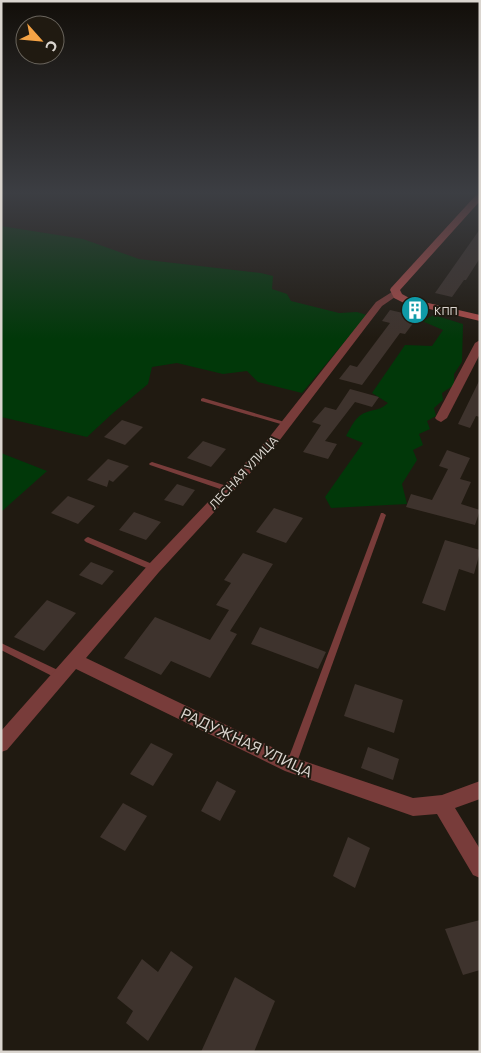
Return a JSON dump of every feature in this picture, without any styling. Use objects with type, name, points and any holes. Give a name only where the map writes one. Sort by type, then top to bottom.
[{"type":"street","name":"ЛЕСНАЯ УЛИЦА","points":[[1,744],[154,568],[286,424],[379,304],[395,293],[396,287],[438,241]]},
{"type":"street","points":[[395,293],[415,303],[480,318]]},
{"type":"street","points":[[441,418],[480,343]]},
{"type":"street","name":"РАДУЖНАЯ УЛИЦА","points":[[74,660],[291,765],[413,807],[442,804],[480,790]]},
{"type":"street","points":[[442,804],[480,868]]},
{"type":"lane","points":[[203,400],[286,424]]},
{"type":"lane","points":[[152,464],[228,489]]},
{"type":"lane","points":[[291,765],[383,515]]},
{"type":"lane","points":[[88,540],[154,568]]},
{"type":"lane","points":[[1,646],[61,676]]},
{"type":"green space","points":[[1,241],[89,241],[139,259],[261,273],[273,276],[272,289],[287,294],[291,301],[339,313],[357,312],[367,315],[302,393],[258,382],[247,371],[223,374],[177,363],[152,367],[148,384],[87,437],[1,417]]},
{"type":"green space","points":[[434,315],[463,324],[462,362],[454,374],[454,385],[442,393],[443,400],[434,408],[436,416],[427,421],[430,429],[419,434],[423,445],[413,450],[417,460],[402,484],[407,504],[331,508],[325,497],[363,443],[346,436],[360,416],[388,403],[372,393],[405,345],[432,346],[443,330],[422,321]]},
{"type":"green space","points":[[1,453],[47,471],[1,512]]},
{"type":"building","points":[[471,241],[480,241],[480,258],[452,297],[435,293]]},
{"type":"building","points":[[409,307],[423,310],[405,334],[400,333],[362,385],[339,379],[350,365],[357,367],[390,323],[382,321],[390,310],[403,313]]},
{"type":"building","points":[[480,379],[480,417],[476,416],[470,428],[458,424]]},
{"type":"building","points":[[350,389],[379,397],[372,407],[355,402],[325,441],[337,444],[328,459],[303,452],[321,425],[312,422],[325,407],[336,410]]},
{"type":"building","points":[[122,420],[143,427],[125,445],[104,437]]},
{"type":"building","points":[[203,441],[226,449],[211,467],[187,458]]},
{"type":"building","points":[[447,450],[470,458],[460,479],[471,482],[461,504],[480,510],[475,525],[406,507],[411,494],[432,500],[448,469],[439,466]]},
{"type":"building","points":[[108,459],[129,466],[113,482],[109,480],[107,487],[87,480]]},
{"type":"building","points":[[177,484],[195,490],[183,506],[164,500]]},
{"type":"building","points":[[68,496],[95,506],[78,524],[51,513]]},
{"type":"building","points":[[274,508],[303,518],[286,543],[256,532]]},
{"type":"building","points":[[134,512],[161,522],[146,540],[119,530]]},
{"type":"building","points":[[445,540],[480,550],[480,552],[474,574],[459,569],[445,611],[422,603]]},
{"type":"building","points":[[243,553],[273,564],[230,631],[237,634],[210,678],[171,661],[161,675],[124,658],[155,617],[210,640],[229,610],[216,605],[231,583],[224,580]]},
{"type":"building","points":[[91,562],[114,571],[102,585],[79,575]]},
{"type":"building","points":[[47,600],[76,613],[44,651],[14,637]]},
{"type":"building","points":[[260,627],[326,652],[318,669],[251,644]]},
{"type":"building","points":[[355,684],[403,700],[394,733],[344,716]]},
{"type":"building","points":[[151,743],[173,754],[153,786],[130,774]]},
{"type":"building","points":[[368,747],[399,759],[393,780],[361,768]]},
{"type":"building","points":[[217,781],[236,791],[220,821],[201,811]]},
{"type":"building","points":[[123,803],[147,816],[125,851],[100,837]]},
{"type":"building","points":[[348,837],[370,848],[355,888],[333,876]]},
{"type":"building","points":[[480,920],[480,970],[463,975],[445,929]]},
{"type":"building","points":[[171,951],[193,967],[148,1041],[126,1023],[133,1011],[117,998],[142,959],[158,972]]},
{"type":"building","points":[[235,977],[275,1001],[254,1052],[201,1052]]},
{"type":"place","name":"КПП","points":[[415,310]]}]
